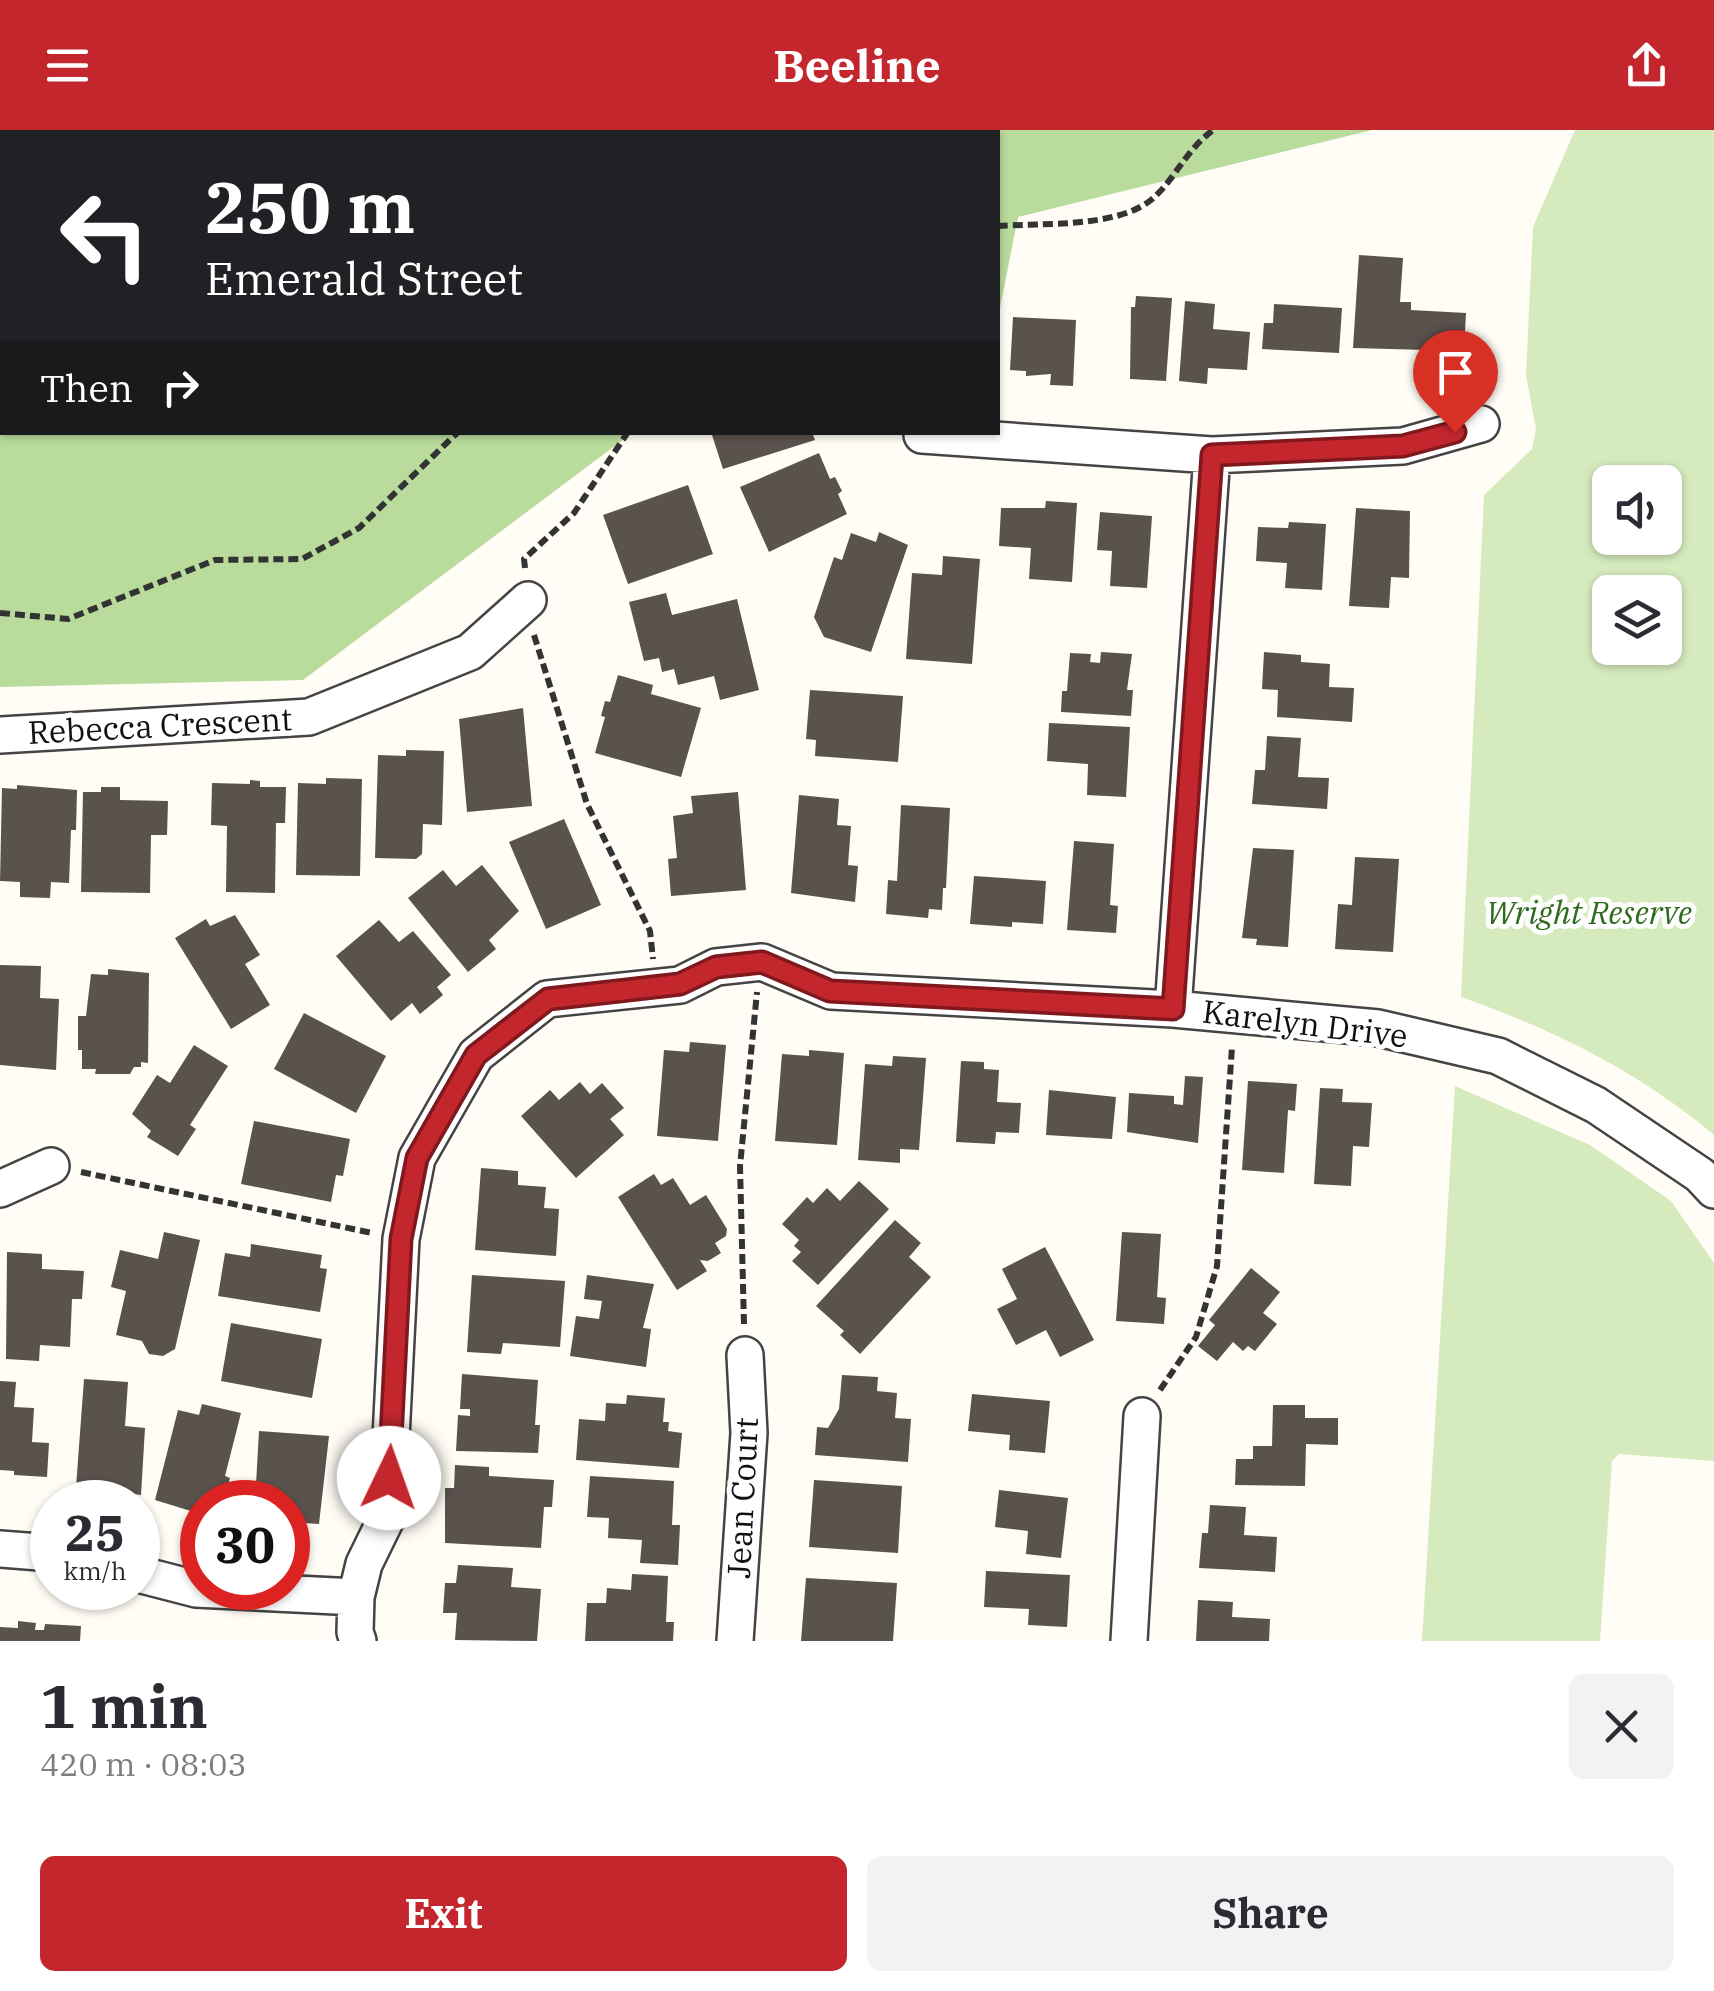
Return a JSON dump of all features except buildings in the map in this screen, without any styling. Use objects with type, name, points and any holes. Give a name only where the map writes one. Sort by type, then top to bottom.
[{"type":"street","points":[[936,435],[1212,455],[1403,446],[1482,424]]},
{"type":"street","points":[[1173,1009],[1212,455]]},
{"type":"street","name":"Rebecca Crescent","points":[[0,735],[309,717],[470,652],[528,600]]},
{"type":"street","points":[[358,1641],[356,1597],[364,1564],[387,1517],[401,1239],[417,1158],[476,1055],[548,999],[680,984],[716,967],[762,962]]},
{"type":"street","name":"Karelyn Drive","points":[[762,962],[830,991],[1173,1009],[1378,1028],[1498,1056],[1596,1106],[1700,1175],[1714,1190]]},
{"type":"street","points":[[0,1189],[50,1166]]},
{"type":"street","name":"Jean Court","points":[[735,1641],[750,1433],[744,1355]]},
{"type":"street","points":[[1128,1641],[1142,1416]]},
{"type":"street","points":[[0,1549],[30,1551]]},
{"type":"street","points":[[160,1580],[196,1589],[356,1597]]},
{"type":"path","points":[[1000,226],[1110,218],[1130,212],[1150,201],[1190,148],[1213,130]]},
{"type":"path","points":[[0,613],[68,619],[215,560],[302,559],[360,528],[455,435]]},
{"type":"path","points":[[626,435],[574,513],[524,558],[539,656],[587,804],[650,931],[654,987]]},
{"type":"path","points":[[744,1355],[740,1166],[762,962]]},
{"type":"path","points":[[1142,1416],[1196,1337],[1216,1266],[1234,1014]]},
{"type":"path","points":[[50,1166],[401,1239]]},
{"type":"green space","points":[[1000,130],[1372,130],[1018,217],[1000,308]]},
{"type":"green space","name":"Wright Reserve","points":[[1575,130],[1714,130],[1714,1135],[1655,1091],[1594,1054],[1461,997],[1484,495],[1532,449],[1536,429],[1526,375],[1533,227]]},
{"type":"green space","points":[[0,435],[629,435],[303,680],[0,687]]},
{"type":"green space","points":[[1455,1086],[1590,1145],[1671,1201],[1714,1263],[1714,1461],[1619,1454],[1612,1461],[1600,1641],[1422,1641]]},
{"type":"route","points":[[389,1478],[401,1239],[417,1158],[476,1055],[548,999],[680,984],[716,967],[762,962],[830,991],[1173,1009],[1212,455],[1403,446],[1455,432]]}]
